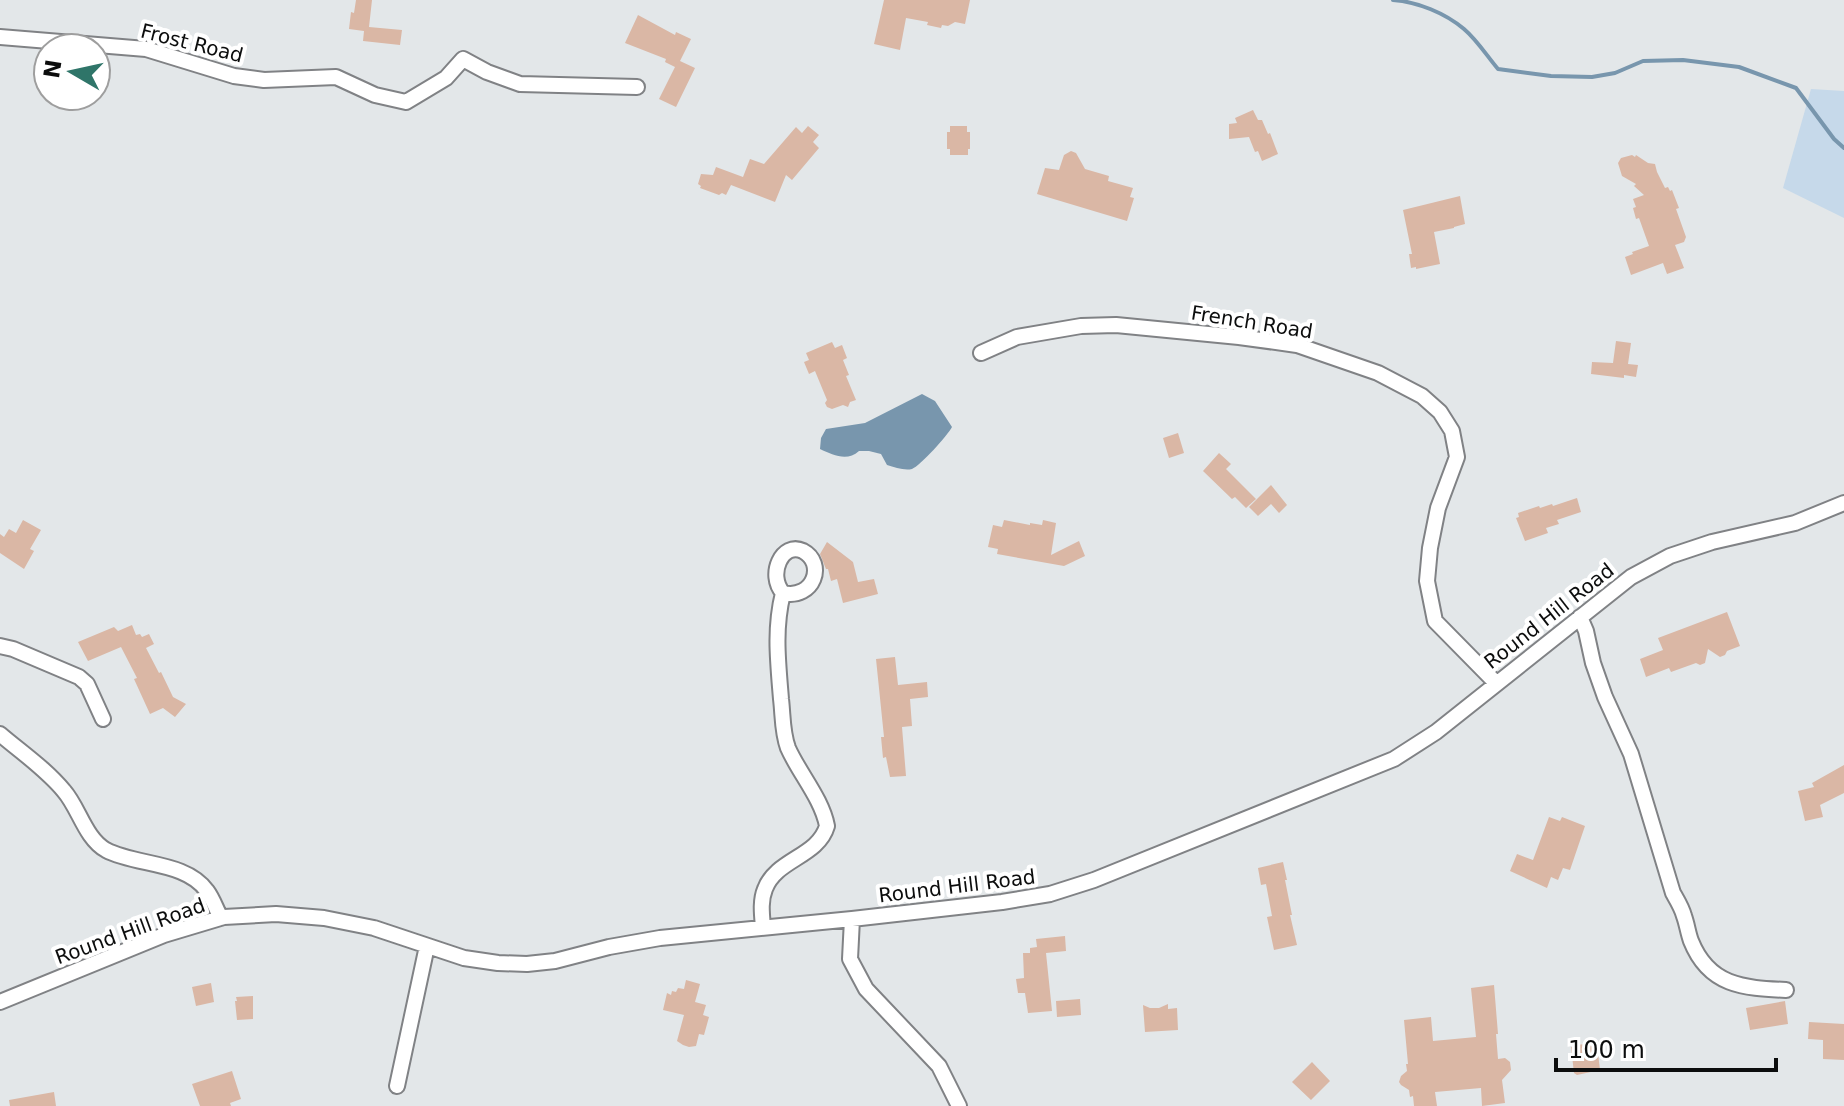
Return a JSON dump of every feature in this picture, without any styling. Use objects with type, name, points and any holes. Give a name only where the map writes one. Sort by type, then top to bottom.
[{"type":"street","name":"Frost Road","points":[[0,37],[146,49],[234,76],[264,80],[336,77],[375,95],[406,102],[446,78],[463,59],[520,84],[637,87]]},
{"type":"street","name":"French Road","points":[[981,353],[1017,337],[1081,326],[1116,325],[1209,334],[1297,345],[1378,373],[1422,396],[1440,412],[1452,431],[1457,457],[1438,508],[1430,548],[1427,581],[1435,621],[1496,683]]},
{"type":"street","name":"Round Hill Road","points":[[0,1002],[164,935],[221,918],[276,914],[324,918],[374,928],[464,958],[527,964],[555,961],[660,938],[852,919],[1050,894],[1094,880],[1394,759],[1436,732],[1631,577],[1670,556],[1712,542],[1795,523],[1844,503]]},
{"type":"street","points":[[763,927],[764,889],[769,881],[776,872],[820,840],[827,826],[787,745],[783,726],[776,640],[783,593]]},
{"type":"street","points":[[1580,617],[1605,697],[1631,754],[1673,893],[1684,913],[1691,941],[1703,962],[1727,982],[1786,990]]},
{"type":"street","points":[[0,646],[79,677],[87,684],[103,719]]},
{"type":"street","points":[[0,734],[62,788],[92,837],[105,849],[193,877],[206,890],[221,918]]},
{"type":"street","points":[[852,919],[850,959],[866,989],[939,1066],[959,1106]]},
{"type":"street","points":[[397,1086],[427,946]]},
{"type":"shaded area","points":[[1811,89],[1844,91],[1844,218],[1783,188]]},
{"type":"shaded area","points":[[922,394],[935,401],[952,427],[934,450],[912,469],[887,465],[881,454],[869,451],[859,451],[845,457],[820,449],[826,429],[865,423]]},
{"type":"building","points":[[356,0],[372,0],[369,27],[402,30],[400,45],[363,41],[364,31],[349,29]]},
{"type":"building","points":[[884,0],[970,0],[965,24],[955,22],[941,28],[906,18],[900,50],[874,44]]},
{"type":"building","points":[[638,15],[675,35],[676,32],[691,39],[680,61],[695,68],[676,107],[659,99],[675,67],[665,62],[666,59],[625,43]]},
{"type":"building","points":[[1253,110],[1270,133],[1278,154],[1262,161],[1249,137],[1229,139],[1229,124],[1237,123],[1235,118]]},
{"type":"building","points":[[808,126],[819,135],[813,142],[819,148],[792,180],[786,175],[775,202],[731,185],[726,195],[700,188],[701,174],[713,175],[716,167],[743,177],[750,159],[764,164],[796,127],[802,133]]},
{"type":"building","points":[[950,126],[967,126],[967,132],[970,132],[968,155],[950,155],[947,132],[950,132]]},
{"type":"building","points":[[1071,151],[1076,153],[1085,169],[1109,176],[1108,181],[1133,188],[1130,197],[1134,198],[1127,221],[1037,194],[1045,168],[1059,170],[1064,155]]},
{"type":"building","points":[[1632,155],[1655,164],[1665,188],[1672,190],[1686,237],[1684,242],[1675,245],[1684,268],[1667,274],[1663,263],[1631,275],[1625,257],[1649,246],[1633,208],[1636,207],[1633,199],[1644,195],[1634,186],[1636,184],[1622,176],[1618,163],[1621,158]]},
{"type":"building","points":[[1460,196],[1465,224],[1434,232],[1440,264],[1411,268],[1409,254],[1412,254],[1403,210]]},
{"type":"building","points":[[1616,341],[1631,343],[1628,364],[1638,365],[1636,377],[1591,374],[1592,362],[1613,363]]},
{"type":"building","points":[[832,342],[835,348],[842,345],[847,358],[843,360],[849,375],[846,376],[856,400],[850,402],[848,407],[843,405],[832,409],[825,403],[827,400],[815,371],[809,374],[804,362],[809,360],[806,353]]},
{"type":"building","points":[[1178,433],[1184,453],[1169,458],[1163,438]]},
{"type":"building","points":[[1219,453],[1231,464],[1226,469],[1256,499],[1246,508],[1203,471]]},
{"type":"building","points":[[1271,485],[1287,505],[1279,513],[1271,504],[1258,516],[1249,507]]},
{"type":"building","points":[[1577,498],[1581,512],[1557,520],[1559,524],[1546,528],[1548,533],[1525,541],[1516,518],[1519,517],[1518,513]]},
{"type":"building","points":[[23,520],[41,530],[30,549],[34,551],[24,569],[0,553],[0,534],[4,537],[9,529],[16,533]]},
{"type":"building","points":[[1004,520],[1030,525],[1042,525],[1043,520],[1056,523],[1051,555],[1079,541],[1085,556],[1064,566],[997,554],[998,549],[988,547],[993,525],[1002,527]]},
{"type":"building","points":[[827,542],[853,562],[858,582],[874,579],[878,594],[843,603],[837,579],[831,581],[820,554]]},
{"type":"building","points":[[1727,612],[1740,646],[1720,657],[1708,649],[1705,663],[1671,672],[1669,668],[1646,677],[1640,659],[1663,650],[1658,638]]},
{"type":"building","points":[[132,625],[136,635],[142,637],[149,634],[154,644],[146,648],[159,673],[173,697],[186,704],[175,717],[163,708],[150,714],[121,647],[88,661],[78,642],[114,627],[118,631]]},
{"type":"building","points":[[895,657],[898,685],[927,682],[928,697],[910,699],[912,726],[902,727],[906,776],[890,777],[886,757],[883,758],[881,737],[884,737],[876,659]]},
{"type":"building","points":[[1844,765],[1844,793],[1820,805],[1823,817],[1805,821],[1798,791],[1814,787],[1812,783]]},
{"type":"building","points":[[1549,817],[1560,821],[1562,817],[1585,826],[1570,870],[1563,868],[1558,880],[1551,877],[1547,888],[1510,871],[1517,854],[1533,860]]},
{"type":"building","points":[[1283,862],[1297,945],[1274,950],[1267,917],[1272,916],[1266,884],[1261,885],[1258,868]]},
{"type":"building","points":[[1065,936],[1066,951],[1046,953],[1052,1011],[1028,1013],[1025,993],[1018,993],[1016,979],[1024,978],[1023,953],[1030,953],[1030,948],[1037,947],[1036,939]]},
{"type":"building","points":[[686,980],[700,984],[695,1002],[706,1005],[703,1015],[709,1017],[704,1035],[699,1034],[696,1046],[689,1047],[677,1041],[684,1015],[663,1010],[667,993],[671,995],[678,988],[684,989]]},
{"type":"building","points":[[211,983],[214,1002],[196,1006],[192,987]]},
{"type":"building","points":[[1494,985],[1498,1059],[1505,1058],[1510,1062],[1511,1070],[1502,1080],[1505,1103],[1482,1106],[1481,1088],[1435,1092],[1437,1106],[1414,1106],[1413,1096],[1410,1097],[1409,1090],[1399,1082],[1408,1064],[1404,1020],[1431,1017],[1433,1041],[1476,1037],[1471,988]]},
{"type":"building","points":[[253,996],[253,1019],[237,1020],[236,997]]},
{"type":"building","points":[[1080,999],[1081,1015],[1057,1017],[1056,1001]]},
{"type":"building","points":[[1785,1001],[1788,1024],[1750,1030],[1746,1008]]},
{"type":"building","points":[[1168,1004],[1168,1009],[1177,1008],[1178,1030],[1145,1032],[1143,1005],[1159,1008]]},
{"type":"building","points":[[1809,1022],[1844,1024],[1844,1060],[1823,1059],[1823,1040],[1808,1039]]},
{"type":"building","points":[[1597,1045],[1600,1070],[1577,1075],[1574,1073],[1571,1047]]},
{"type":"building","points":[[1312,1062],[1330,1081],[1311,1100],[1292,1082]]},
{"type":"building","points":[[232,1071],[241,1099],[230,1103],[231,1106],[200,1106],[192,1084]]},
{"type":"building","points":[[54,1092],[56,1106],[10,1106],[9,1100]]},
{"type":"waterway","points":[[1393,0],[1421,6],[1457,23],[1498,69],[1551,76],[1592,77],[1615,73],[1643,61],[1683,60],[1739,67],[1796,88],[1844,148]]}]
